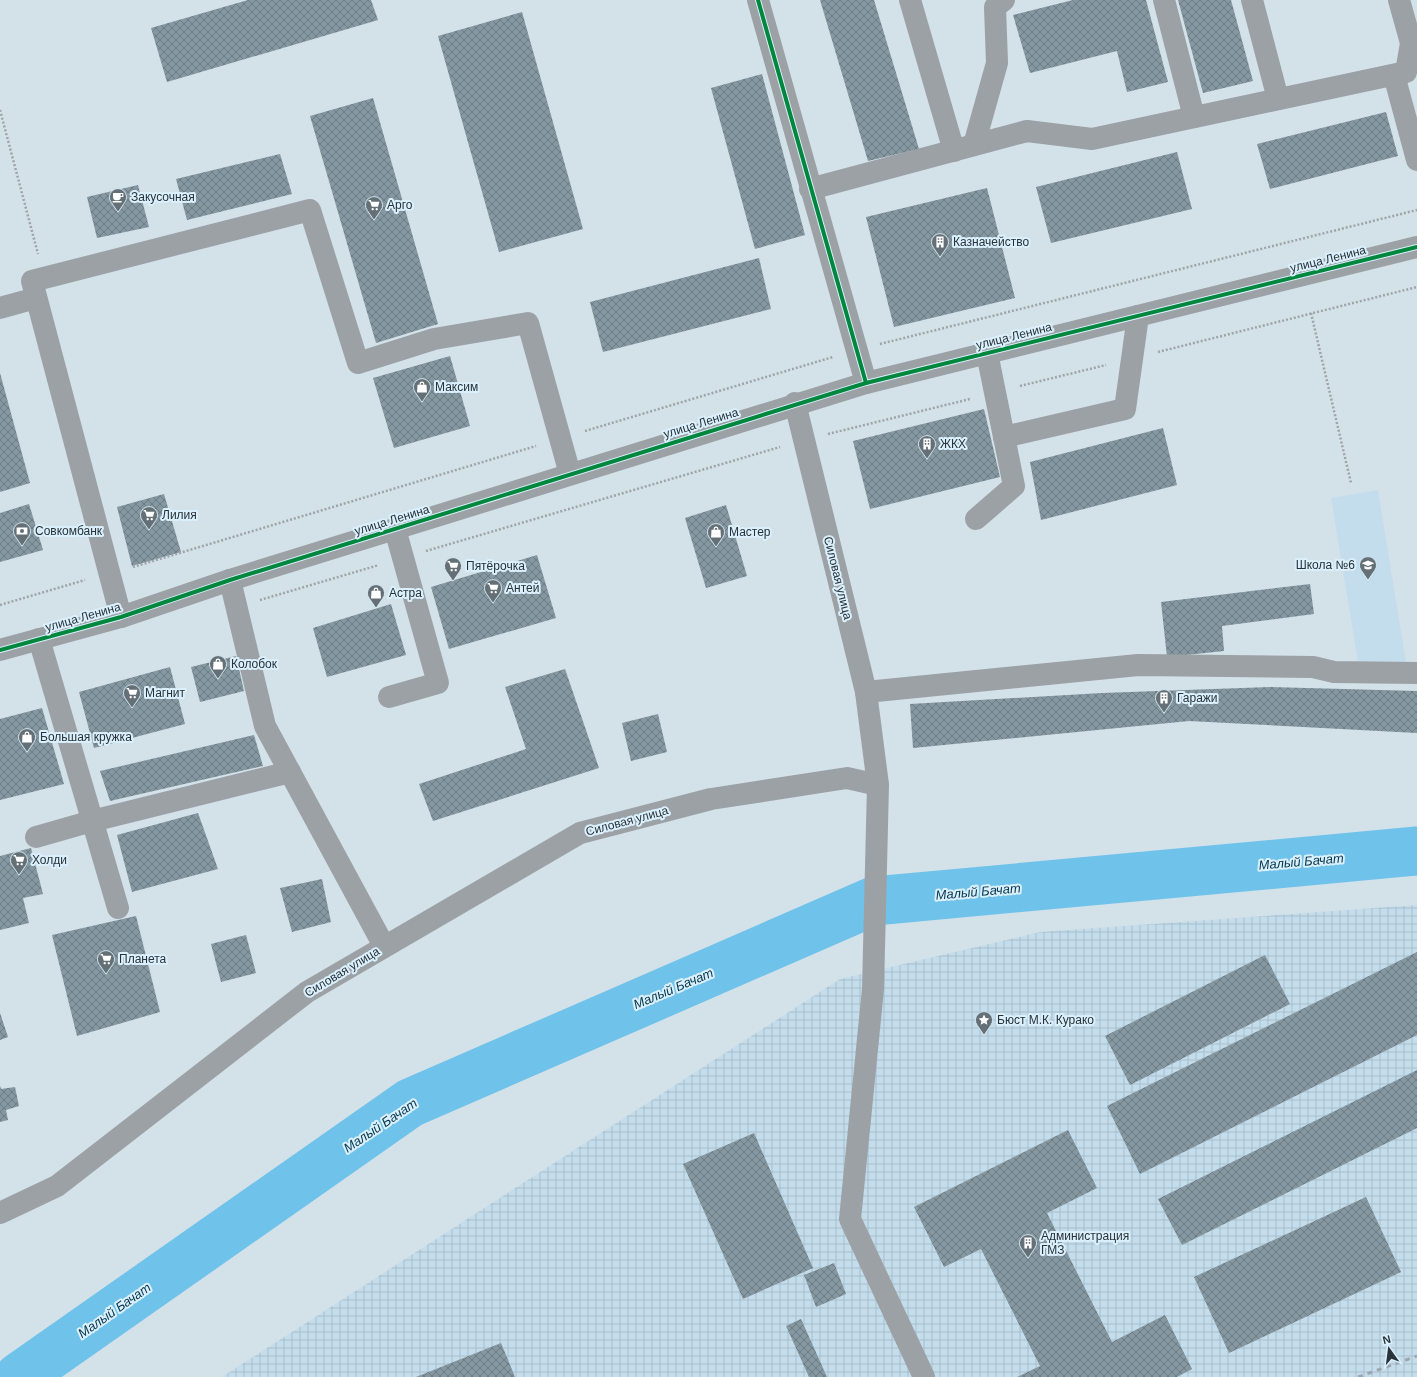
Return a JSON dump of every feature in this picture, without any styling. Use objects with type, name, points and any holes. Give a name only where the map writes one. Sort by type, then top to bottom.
[{"type":"street","points":[[758,0],[810,189],[866,382]]},
{"type":"street","points":[[910,0],[964,148]]},
{"type":"street","points":[[964,148],[998,63],[995,7],[1004,0]]},
{"type":"street","points":[[1164,0],[1194,118]]},
{"type":"street","points":[[1252,0],[1278,99]]},
{"type":"street","points":[[810,189],[1027,131],[1092,139],[1406,72],[1414,42],[1399,0]]},
{"type":"street","points":[[1394,75],[1417,160]]},
{"type":"street","points":[[121,617],[32,281],[310,210],[358,363],[434,339],[528,323],[570,474]]},
{"type":"street","name":"улица Ленина","points":[[0,650],[121,617],[230,580],[866,382],[1417,247]]},
{"type":"street","points":[[0,308],[36,298]]},
{"type":"street","points":[[1004,437],[1125,409],[1138,316]]},
{"type":"street","points":[[976,519],[1014,486],[987,353]]},
{"type":"street","name":"Силовая улица","points":[[0,1213],[57,1186],[307,992],[580,832],[711,799],[846,778],[878,785],[866,692],[795,403]]},
{"type":"street","points":[[389,697],[438,683],[395,529]]},
{"type":"street","points":[[230,580],[265,726],[384,946]]},
{"type":"street","points":[[39,640],[118,908]]},
{"type":"street","points":[[866,692],[1138,665],[1313,667],[1334,672],[1417,673]]},
{"type":"street","points":[[36,837],[92,821],[290,772]]},
{"type":"street","points":[[878,785],[873,990],[850,1219],[924,1377]]},
{"type":"path","points":[[0,605],[109,574],[856,350],[1417,210]]},
{"type":"path","points":[[1311,313],[1351,482]]},
{"type":"shaded area","name":"Школа №6","points":[[1378,490],[1406,662],[1359,669],[1331,498]]},
{"type":"shaded area","points":[[1417,905],[1417,1377],[222,1377],[840,979],[1040,932]]},
{"type":"building","points":[[248,0],[371,0],[378,20],[167,82],[151,28]]},
{"type":"building","points":[[820,0],[874,0],[919,149],[868,161]]},
{"type":"building","points":[[1073,0],[1146,0],[1168,82],[1127,92],[1117,51],[1030,73],[1013,15]]},
{"type":"building","points":[[1178,0],[1231,0],[1253,81],[1203,93]]},
{"type":"building","points":[[522,12],[583,229],[499,252],[438,36]]},
{"type":"building","points":[[762,74],[805,235],[755,249],[711,88]]},
{"type":"building","name":"Арго","points":[[373,98],[438,324],[376,343],[310,116]]},
{"type":"building","points":[[1386,112],[1398,156],[1270,189],[1257,144]]},
{"type":"building","points":[[1177,152],[1192,209],[1051,243],[1036,187]]},
{"type":"building","points":[[280,154],[292,194],[187,220],[176,179]]},
{"type":"building","name":"Закусочная","points":[[138,185],[149,227],[97,238],[87,197]]},
{"type":"building","name":"Казначейство","points":[[987,188],[1015,298],[894,327],[866,217]]},
{"type":"building","points":[[759,258],[771,309],[603,352],[590,302]]},
{"type":"building","name":"Максим","points":[[450,356],[470,426],[394,448],[373,378]]},
{"type":"building","points":[[0,373],[30,483],[0,492]]},
{"type":"building","name":"ЖКХ","points":[[984,409],[1000,477],[870,509],[853,441]]},
{"type":"building","points":[[1163,428],[1177,485],[1041,520],[1030,462]]},
{"type":"building","name":"Лилия","points":[[164,494],[181,552],[132,566],[117,507]]},
{"type":"building","points":[[29,504],[43,550],[0,562],[0,513]]},
{"type":"building","name":"Мастер","points":[[726,505],[747,576],[706,588],[685,518]]},
{"type":"building","name":"Антей","points":[[537,555],[556,618],[449,649],[431,587]]},
{"type":"building","points":[[1310,584],[1314,614],[1222,626],[1224,651],[1167,657],[1161,602]]},
{"type":"building","points":[[391,604],[406,655],[327,677],[313,628]]},
{"type":"building","name":"Колобок","points":[[236,656],[244,691],[200,702],[191,667]]},
{"type":"building","name":"Магнит","points":[[170,667],[185,724],[94,748],[79,692]]},
{"type":"building","points":[[565,669],[599,768],[433,821],[419,784],[526,749],[505,687]]},
{"type":"building","name":"Гаражи","points":[[1270,687],[1417,691],[1417,733],[1189,721],[913,748],[910,704],[1102,693]]},
{"type":"building","name":"Большая кружка","points":[[42,708],[64,784],[0,800],[0,719]]},
{"type":"building","points":[[658,714],[667,752],[631,761],[622,723]]},
{"type":"building","points":[[254,735],[263,766],[110,801],[100,771]]},
{"type":"building","points":[[198,813],[218,869],[132,892],[117,835]]},
{"type":"building","name":"Холди","points":[[31,848],[43,894],[23,898],[29,923],[0,930],[0,856]]},
{"type":"building","points":[[322,879],[331,922],[292,932],[280,888]]},
{"type":"building","name":"Планета","points":[[136,916],[160,1012],[77,1036],[52,935]]},
{"type":"building","points":[[246,935],[256,973],[221,982],[211,944]]},
{"type":"building","points":[[1417,952],[1417,1035],[1140,1174],[1107,1106]]},
{"type":"building","points":[[1265,955],[1290,1004],[1130,1085],[1105,1036]]},
{"type":"building","points":[[0,1013],[8,1037],[0,1040]]},
{"type":"building","points":[[1417,1070],[1417,1128],[1182,1245],[1158,1199]]},
{"type":"building","points":[[0,1086],[1,1089],[15,1087],[19,1106],[6,1110],[8,1120],[0,1122]]},
{"type":"building","name":"Администрация ГМЗ","points":[[1068,1130],[1097,1188],[1047,1213],[1112,1342],[1165,1315],[1192,1369],[1177,1377],[1017,1377],[1040,1366],[981,1249],[944,1267],[914,1207]]},
{"type":"building","points":[[754,1133],[813,1268],[743,1299],[683,1164]]},
{"type":"building","points":[[1366,1197],[1401,1272],[1229,1353],[1194,1277]]},
{"type":"building","points":[[834,1263],[846,1294],[816,1307],[804,1275]]},
{"type":"building","points":[[801,1319],[827,1377],[809,1377],[786,1326]]},
{"type":"building","points":[[501,1343],[515,1377],[416,1377]]},
{"type":"waterway","name":"Малый Бачат","points":[[19,1377],[410,1103],[874,901],[1417,851]]},
{"type":"railway","points":[[1358,1377],[1417,1356]]},
{"type":"cycle path","points":[[758,0],[866,383]]},
{"type":"cycle path","points":[[0,650],[121,617],[230,580],[866,383],[1417,247]]},
{"type":"place","name":"Закусочная","points":[[118,212]]},
{"type":"place","name":"Арго","points":[[374,220]]},
{"type":"place","name":"Казначейство","points":[[940,257]]},
{"type":"place","name":"Максим","points":[[422,402]]},
{"type":"place","name":"ЖКХ","points":[[927,459]]},
{"type":"place","name":"Лилия","points":[[149,530]]},
{"type":"place","name":"Совкомбанк","points":[[22,546]]},
{"type":"place","name":"Мастер","points":[[716,547]]},
{"type":"place","name":"Школа №6","points":[[1368,580]]},
{"type":"place","name":"Пятёрочка","points":[[453,581]]},
{"type":"place","name":"Антей","points":[[493,603]]},
{"type":"place","name":"Астра","points":[[376,608]]},
{"type":"place","name":"Колобок","points":[[218,679]]},
{"type":"place","name":"Магнит","points":[[132,708]]},
{"type":"place","name":"Гаражи","points":[[1164,713]]},
{"type":"place","name":"Большая кружка","points":[[27,752]]},
{"type":"place","name":"Холди","points":[[19,875]]},
{"type":"place","name":"Планета","points":[[106,974]]},
{"type":"place","name":"Бюст М.К. Курако","points":[[984,1035]]},
{"type":"place","name":"Администрация ГМЗ","points":[[1028,1258]]}]
